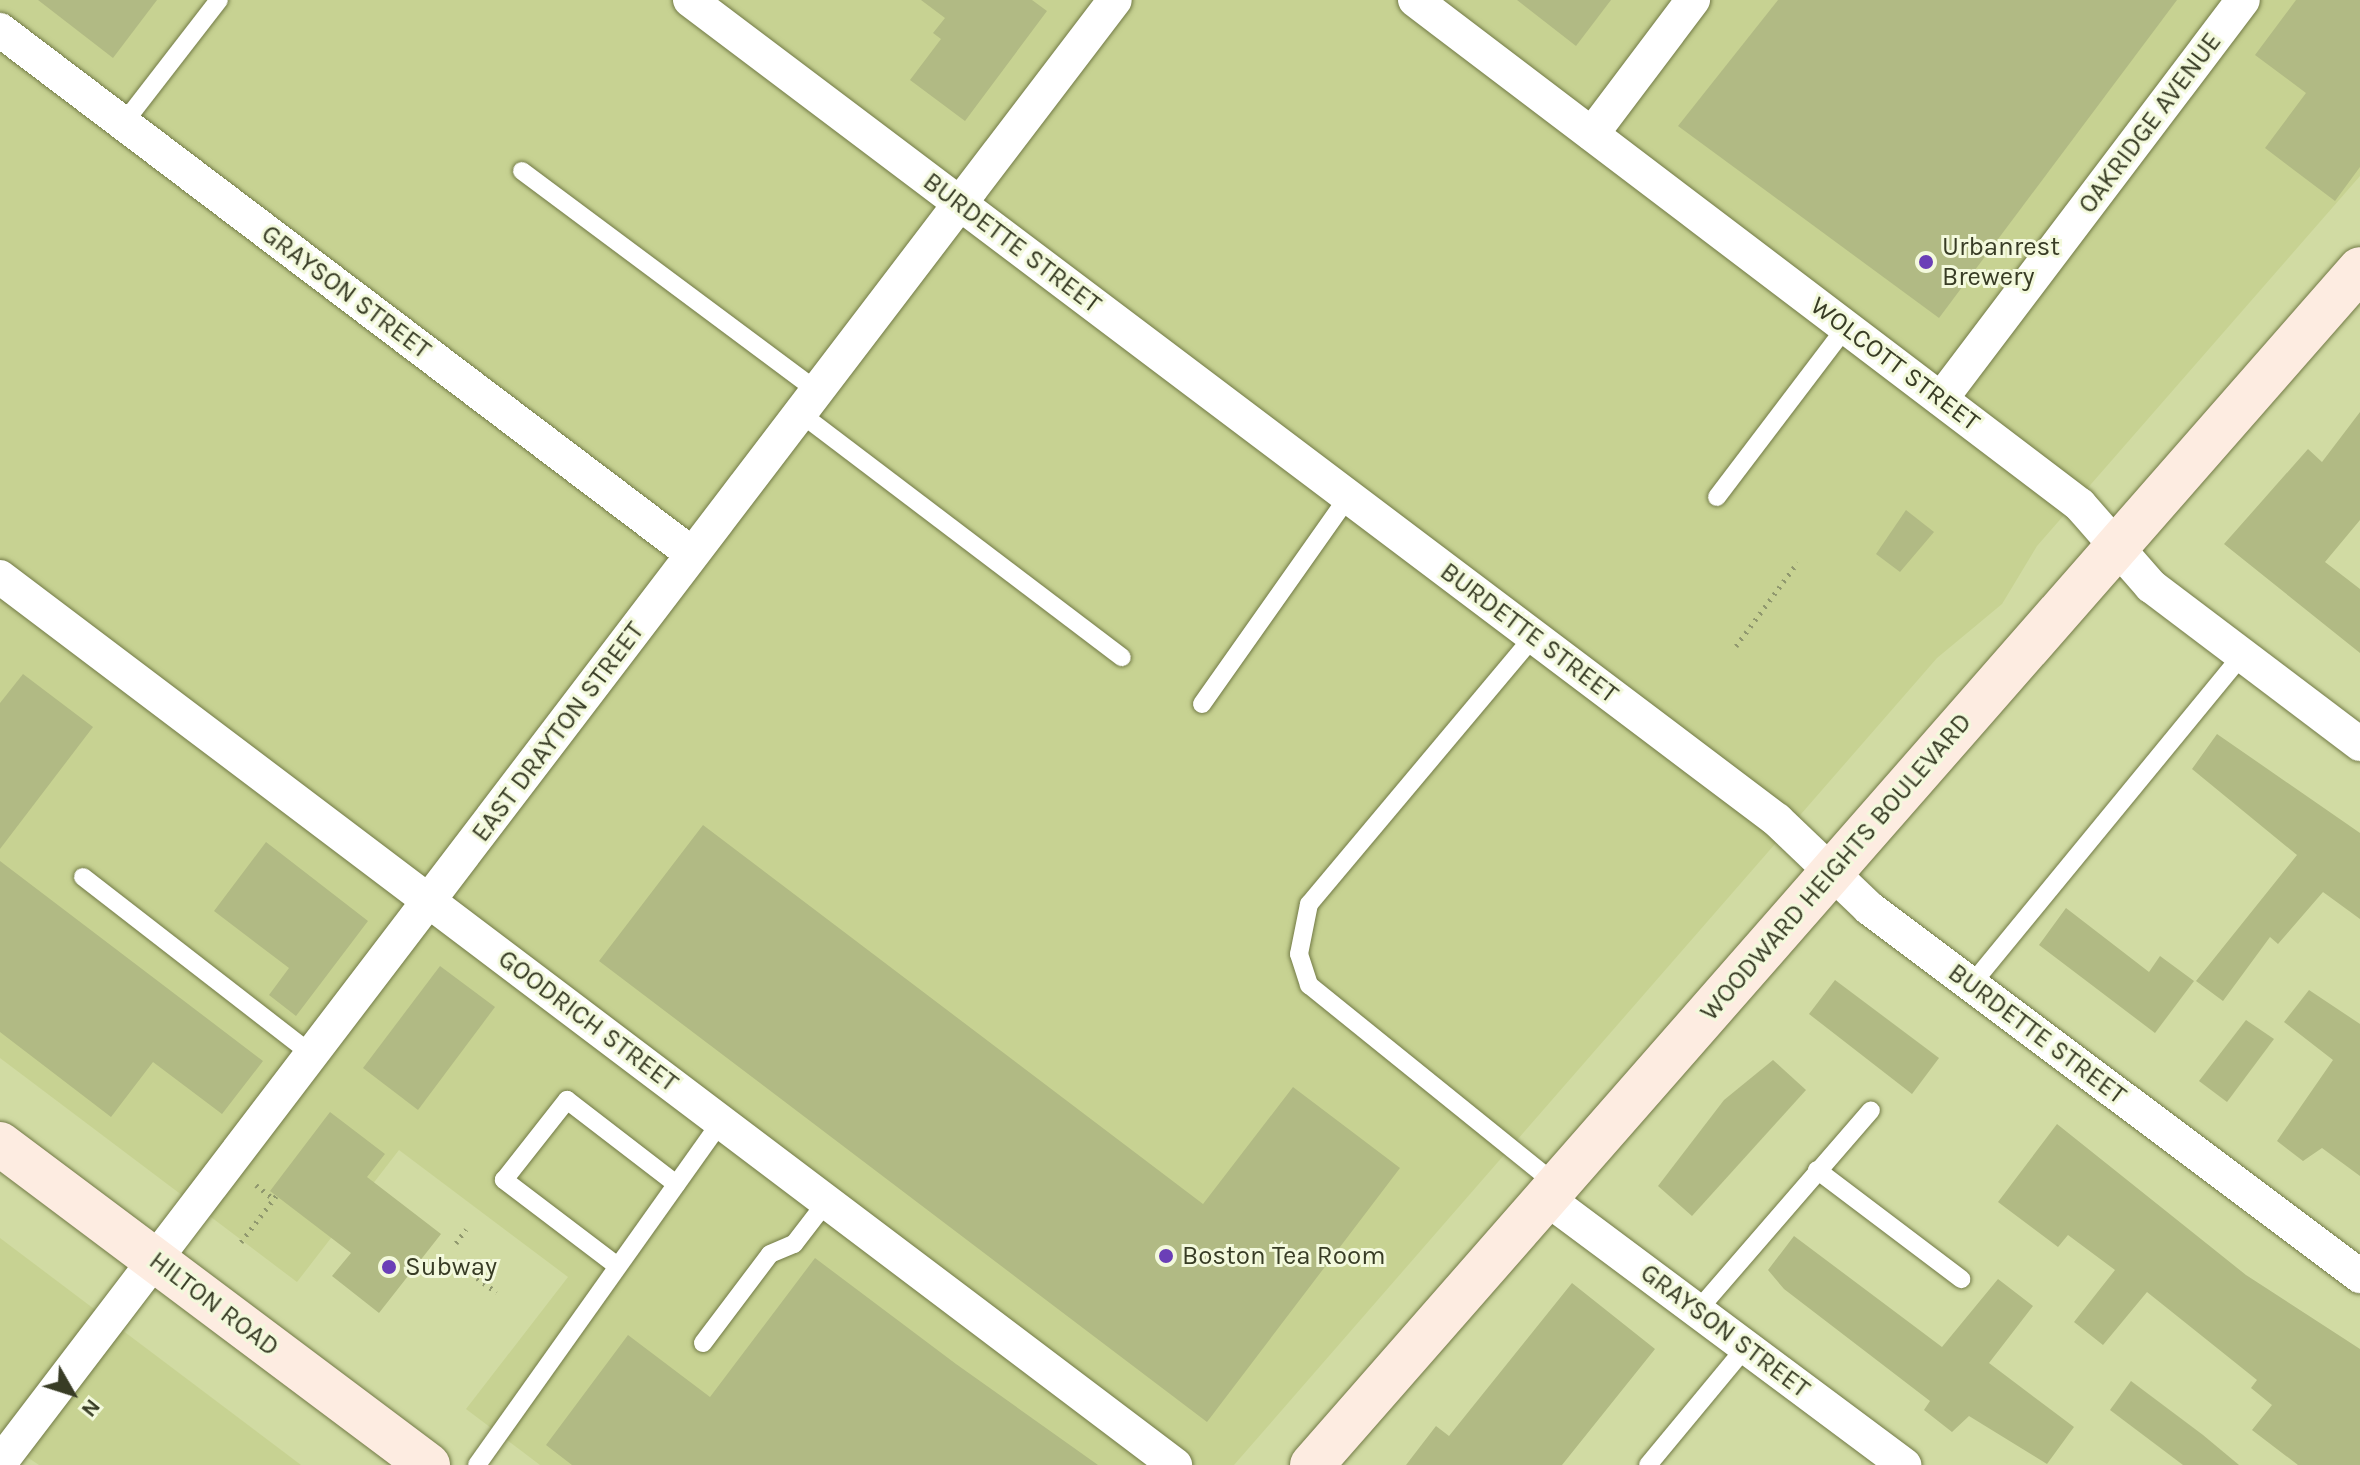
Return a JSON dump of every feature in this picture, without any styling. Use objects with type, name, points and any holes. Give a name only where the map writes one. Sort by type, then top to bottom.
[{"type":"street","name":"BURDETTE STREET","points":[[690,0],[1792,832],[1832,871],[1971,985],[2360,1276]]},
{"type":"street","name":"EAST DRAYTON STREET","points":[[0,1463],[314,1056],[1115,0]]},
{"type":"street","name":"WOLCOTT STREET","points":[[1415,0],[2080,505],[2151,586],[2360,744]]},
{"type":"street","points":[[1592,134],[1693,0]]},
{"type":"street","name":"OAKRIDGE AVENUE","points":[[1941,399],[2243,0]]},
{"type":"street","name":"GRAYSON STREET","points":[[0,30],[692,554]]},
{"type":"street","name":"WOODWARD HEIGHTS BOULEVARD","points":[[1312,1465],[2360,269]]},
{"type":"street","name":"GOODRICH STREET","points":[[0,577],[1175,1465]]},
{"type":"street","name":"HILTON ROAD","points":[[0,1144],[428,1465]]},
{"type":"street","name":"GRAYSON STREET","points":[[1552,1192],[1698,1310],[1904,1465]]},
{"type":"lane","points":[[123,124],[219,0]]},
{"type":"lane","points":[[522,171],[1122,657]]},
{"type":"lane","points":[[1717,497],[1846,327]]},
{"type":"lane","points":[[1202,704],[1348,497]]},
{"type":"lane","points":[[1534,636],[1309,904],[1299,954],[1309,985],[1552,1192]]},
{"type":"lane","points":[[1971,985],[2242,655]]},
{"type":"lane","points":[[83,877],[314,1056]]},
{"type":"lane","points":[[616,1265],[504,1180],[567,1100],[676,1184]]},
{"type":"lane","points":[[1698,1310],[1871,1110]]},
{"type":"lane","points":[[477,1465],[616,1265],[721,1122]]},
{"type":"lane","points":[[1817,1170],[1961,1279]]},
{"type":"lane","points":[[703,1343],[770,1254],[794,1244],[827,1201]]},
{"type":"lane","points":[[1648,1465],[1746,1347]]},
{"type":"path","points":[[1736,646],[1798,562]]},
{"type":"path","points":[[241,1242],[275,1197],[247,1178]]},
{"type":"path","points":[[456,1243],[466,1229]]},
{"type":"path","points":[[477,1278],[496,1292]]},
{"type":"shaded area","points":[[0,0],[2360,0],[2360,176],[2037,546],[2002,604],[1937,658],[1234,1465],[540,1465],[466,1409],[568,1277],[399,1150],[297,1282],[0,1058]]},
{"type":"shaded area","points":[[0,1238],[301,1465],[39,1465],[0,1439]]},
{"type":"building","points":[[38,0],[157,0],[113,58]]},
{"type":"building","points":[[921,0],[1032,0],[1047,11],[965,121],[910,80],[941,39],[933,33],[945,18]]},
{"type":"building","points":[[1517,0],[1611,0],[1576,46]]},
{"type":"building","points":[[1778,0],[2177,0],[1939,318],[1678,126]]},
{"type":"building","points":[[2296,0],[2360,0],[2360,167],[2335,201],[2265,148],[2306,93],[2255,55]]},
{"type":"building","points":[[2360,412],[2360,520],[2325,562],[2360,589],[2360,653],[2224,544],[2308,449],[2322,462]]},
{"type":"building","points":[[1906,510],[1934,532],[1900,572],[1876,554]]},
{"type":"building","points":[[23,674],[93,727],[0,849],[0,703]]},
{"type":"building","points":[[2217,734],[2360,833],[2360,919],[2323,892],[2278,944],[2270,937],[2223,1001],[2196,981],[2297,855],[2192,769]]},
{"type":"building","points":[[703,825],[1203,1204],[1293,1087],[1400,1168],[1207,1422],[599,961]]},
{"type":"building","points":[[266,842],[368,921],[296,1016],[269,995],[289,968],[214,911]]},
{"type":"building","points":[[0,861],[263,1061],[222,1114],[153,1062],[111,1117],[0,1032]]},
{"type":"building","points":[[2066,908],[2149,972],[2160,956],[2194,981],[2155,1033],[2039,945]]},
{"type":"building","points":[[440,966],[495,1007],[418,1110],[363,1068]]},
{"type":"building","points":[[1835,980],[1939,1058],[1912,1094],[1809,1014]]},
{"type":"building","points":[[2309,990],[2360,1024],[2360,1176],[2322,1148],[2303,1161],[2277,1141],[2333,1060],[2284,1022]]},
{"type":"building","points":[[2246,1020],[2274,1039],[2227,1102],[2199,1081]]},
{"type":"building","points":[[1773,1060],[1806,1090],[1692,1216],[1658,1186],[1724,1100]]},
{"type":"building","points":[[330,1112],[385,1154],[367,1177],[441,1234],[379,1313],[332,1276],[351,1253],[270,1191]]},
{"type":"building","points":[[2057,1124],[2246,1275],[2360,1349],[2360,1465],[2298,1465],[2252,1430],[2272,1405],[2251,1388],[2257,1380],[2147,1292],[2103,1345],[2074,1322],[2115,1270],[2068,1235],[2058,1247],[1998,1202]]},
{"type":"building","points":[[1794,1236],[1942,1347],[1998,1279],[2033,1306],[1989,1363],[2074,1427],[2047,1464],[1969,1416],[1952,1432],[1924,1410],[1930,1401],[1784,1289],[1768,1270]]},
{"type":"building","points":[[815,1258],[1098,1465],[572,1465],[546,1445],[628,1335],[710,1397]]},
{"type":"building","points":[[1572,1283],[1655,1349],[1562,1465],[1406,1465],[1436,1426],[1449,1436]]},
{"type":"building","points":[[2131,1381],[2239,1465],[2183,1465],[2110,1410]]},
{"type":"place","name":"Urbanrest Brewery","points":[[1926,262]]},
{"type":"place","name":"Boston Tea Room","points":[[1166,1256]]},
{"type":"place","name":"Subway","points":[[389,1267]]}]
